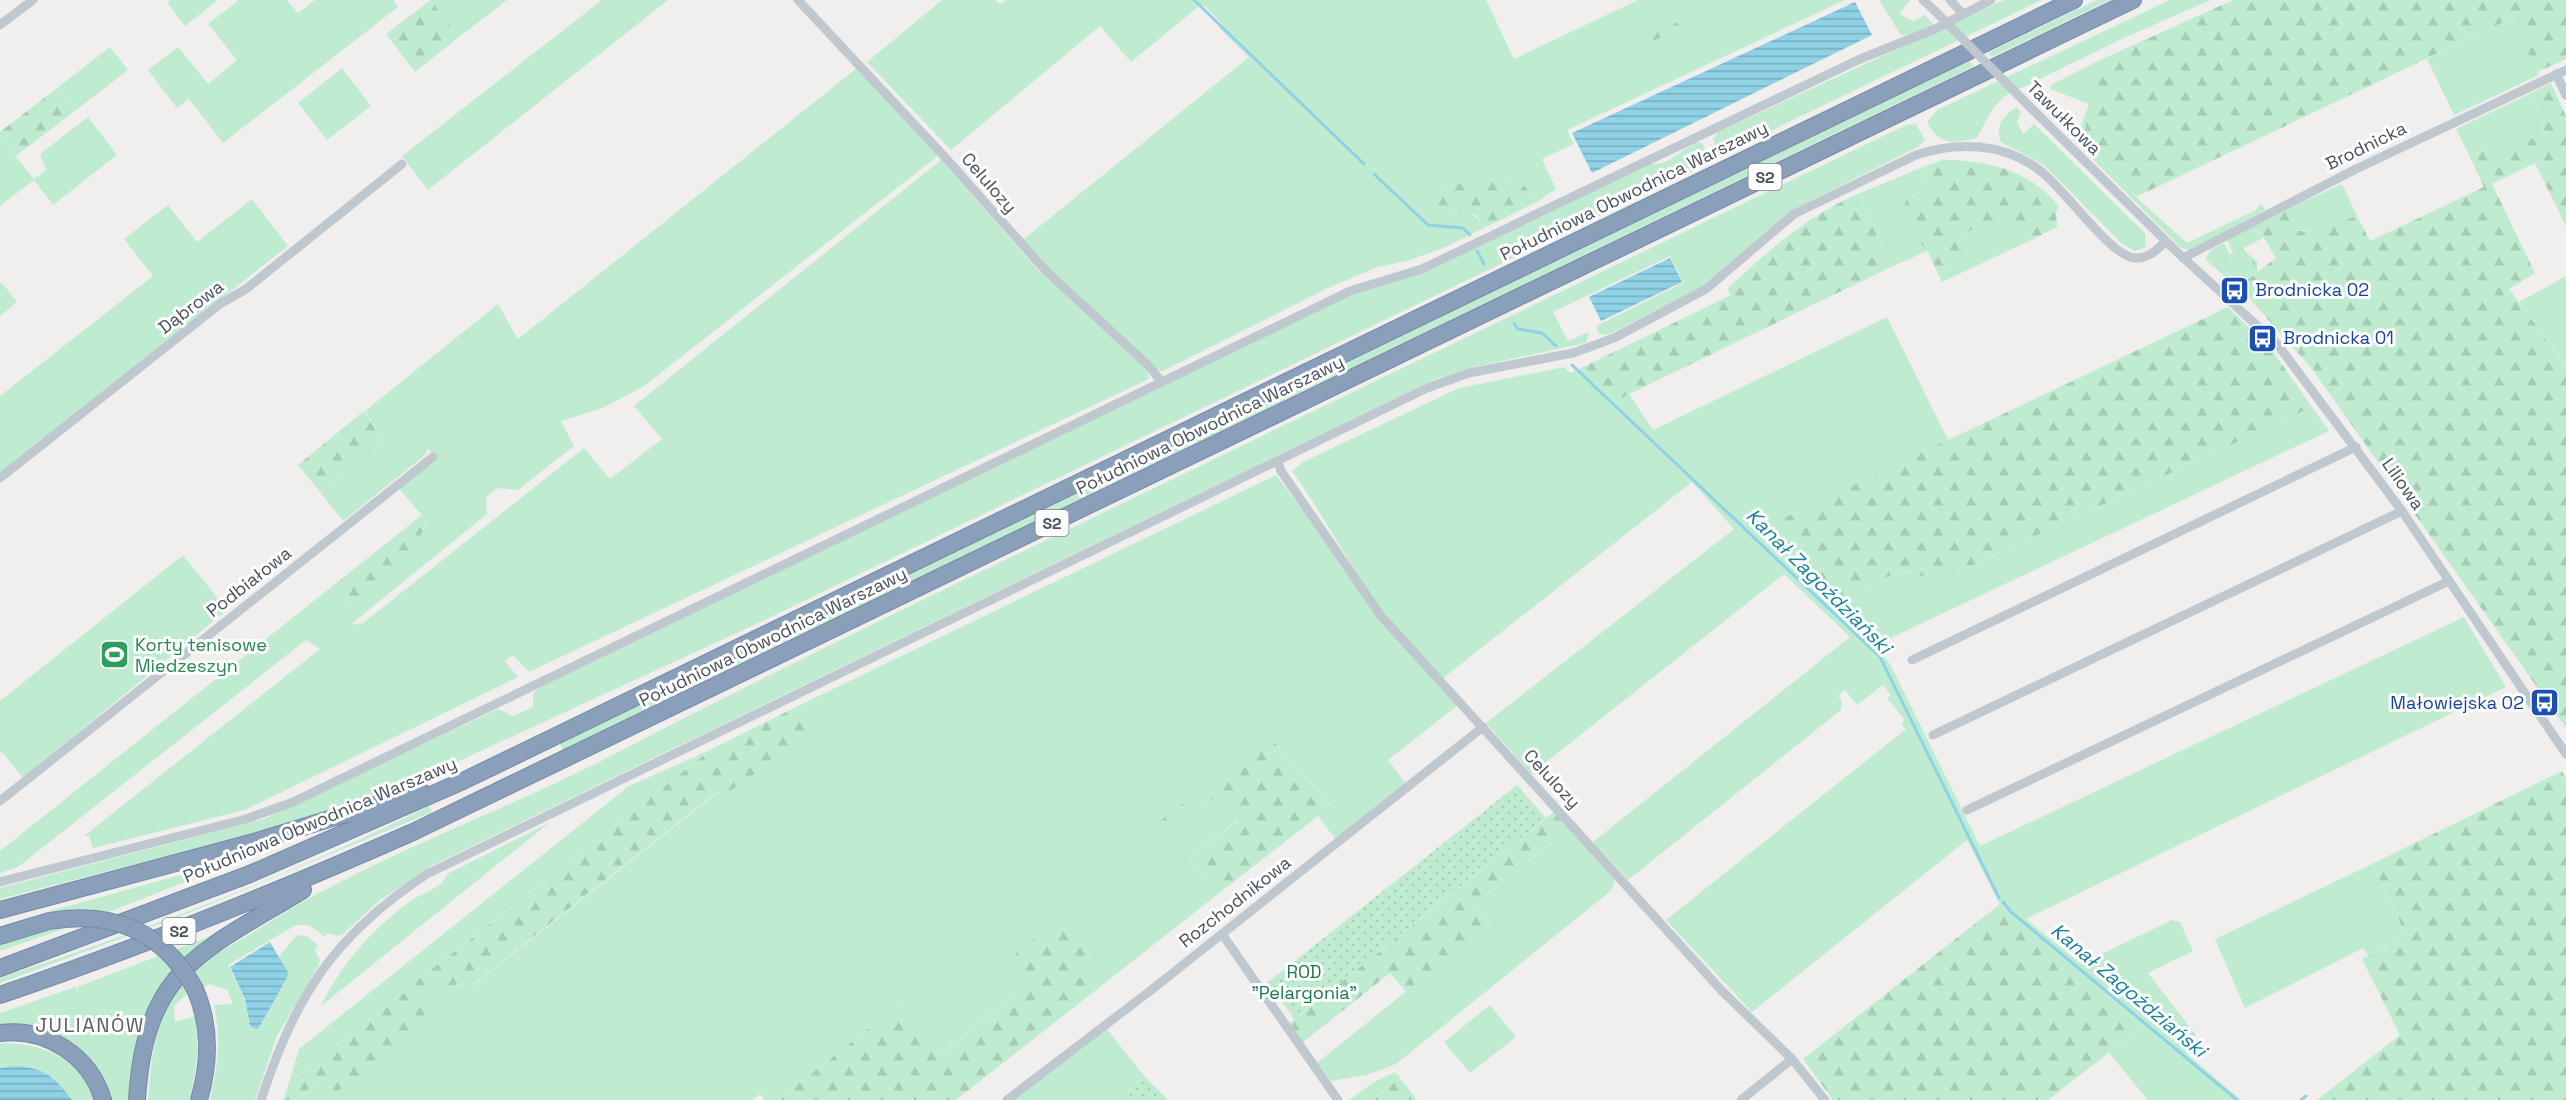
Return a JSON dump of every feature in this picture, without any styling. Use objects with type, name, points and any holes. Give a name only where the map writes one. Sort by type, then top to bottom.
[{"type":"highway","name":"Południowa Obwodnica Warszawy","points":[[0,968],[250,874],[463,781],[2074,0]]},
{"type":"highway","name":"Południowa Obwodnica Warszawy","points":[[0,995],[184,929],[355,858],[507,788],[2133,0]]},
{"type":"highway","points":[[0,910],[264,840],[400,797],[463,781]]},
{"type":"highway","points":[[137,1100],[141,1053],[147,1029],[161,999],[176,977],[209,948],[355,858]]},
{"type":"highway","points":[[0,936],[49,921],[92,917],[138,931],[168,952],[195,989],[204,1015],[208,1051],[199,1100]]},
{"type":"highway","points":[[0,1033],[39,1036],[67,1049],[93,1076],[103,1100]]},
{"type":"street","points":[[0,25],[33,0]]},
{"type":"street","name":"Celulozy","points":[[798,0],[943,155],[1046,271],[1149,366],[1161,381]]},
{"type":"street","name":"Tawułkowa","points":[[1923,0],[2183,258]]},
{"type":"street","points":[[1950,0],[1963,14]]},
{"type":"street","points":[[0,882],[246,819],[293,802],[1350,291],[1422,268],[1452,255],[1860,59],[1919,36],[1991,0]]},
{"type":"street","name":"Brodnicka","points":[[2183,258],[2356,169],[2566,70]]},
{"type":"street","points":[[2556,74],[2566,95]]},
{"type":"street","points":[[261,1100],[280,1043],[295,1012],[329,960],[378,909],[427,874],[1449,379],[1496,367],[1573,353],[1614,338],[1706,289],[1771,231],[1813,202],[1935,148],[1962,145],[1986,147],[2015,156],[2058,184],[2097,231],[2127,256],[2134,258],[2151,254],[2166,241]]},
{"type":"street","name":"Dąbrowa","points":[[0,478],[402,164]]},
{"type":"street","name":"Liliowa","points":[[2183,258],[2278,345],[2402,511],[2566,754]]},
{"type":"street","points":[[1912,660],[2356,447]]},
{"type":"street","name":"Podbiałowa","points":[[0,801],[433,457]]},
{"type":"street","name":"Celulozy","points":[[1278,462],[1281,471],[1381,616],[1722,991],[1792,1059],[1825,1100]]},
{"type":"street","points":[[1933,735],[2402,511]]},
{"type":"street","points":[[1967,810],[2449,581]]},
{"type":"street","name":"Rozchodnikowa","points":[[1007,1100],[1222,934],[1482,727]]},
{"type":"street","points":[[1222,934],[1338,1100]]},
{"type":"street","points":[[1741,1100],[1792,1059]]},
{"type":"green space","points":[[170,0],[218,0],[185,26],[167,2]]},
{"type":"green space","points":[[239,0],[287,0],[298,13],[315,0],[393,0],[398,7],[223,143],[189,99],[177,108],[148,70],[178,47],[208,84],[237,60],[208,24]]},
{"type":"green space","points":[[431,0],[507,0],[459,37]]},
{"type":"green space","points":[[431,0],[459,37],[415,72],[386,34]]},
{"type":"green space","points":[[602,0],[668,0],[428,190],[402,156]]},
{"type":"green space","points":[[942,0],[996,0],[1000,4],[1006,0],[1486,0],[1514,59],[1638,0],[1845,0],[1567,130],[1574,144],[1542,159],[1556,189],[1537,202],[1525,186],[1499,180],[1462,182],[1428,197],[1450,213],[1466,213],[1475,216],[1486,227],[1448,246],[1410,260],[1375,268],[1326,289],[1161,372],[1036,256],[1024,239],[1249,57],[1219,28],[1222,24],[1205,6],[1198,7],[1131,62],[1100,26],[951,150],[867,62]]},
{"type":"green space","points":[[1879,0],[1910,0],[1899,14],[1913,21],[1925,15],[1934,25],[1901,35]]},
{"type":"green space","points":[[2004,0],[2042,0],[1729,151],[1723,153],[1717,150],[1713,139],[1718,132]]},
{"type":"green space","points":[[2097,0],[2110,0],[1992,57],[1987,53]]},
{"type":"green space","points":[[2170,0],[2211,0],[2124,38],[2005,96],[1993,108],[1977,138],[1947,141],[1936,135],[1927,122],[1937,110]]},
{"type":"green space","points":[[2233,0],[2566,0],[2566,59],[2537,72],[2512,18],[2136,197],[2083,141],[2098,61]]},
{"type":"green space","points":[[1694,15],[1697,20],[1616,59],[1617,50]]},
{"type":"green space","points":[[2512,18],[2539,75],[2454,115],[2427,59]]},
{"type":"green space","points":[[110,47],[128,70],[75,111],[57,88]]},
{"type":"green space","points":[[1969,61],[1974,66],[563,750],[560,744]]},
{"type":"green space","points":[[2098,61],[2084,141],[2136,197],[2187,243],[2256,210],[2261,203],[2265,210],[2190,250],[2181,248],[2036,102],[2053,106],[2055,103],[2064,116],[2081,126],[2089,104],[2050,89],[2051,85]]},
{"type":"green space","points":[[342,68],[371,106],[327,140],[298,103]]},
{"type":"green space","points":[[857,68],[939,155],[644,386],[603,408],[561,421],[574,446],[518,490],[498,488],[486,497],[487,514],[350,625],[363,623],[584,448],[610,479],[662,439],[634,406],[941,160],[1039,271],[1148,370],[1149,379],[529,672],[513,655],[505,661],[518,677],[245,810],[93,848],[89,836],[84,836],[320,649],[306,640],[18,867],[0,873],[0,851],[330,588],[346,608],[426,544],[421,534],[428,522],[399,489],[436,458],[428,449],[424,456],[343,521],[320,492],[384,442],[365,411],[498,304],[518,339]]},
{"type":"green space","points":[[2551,83],[2566,116],[2566,226],[2535,163],[2492,184],[2535,273],[2509,289],[2566,366],[2566,728],[2312,369],[2249,298],[2254,296],[2247,280],[2276,258],[2256,225],[2285,210],[2300,231],[2309,232],[2357,216],[2370,241],[2484,187],[2469,155],[2517,144],[2545,133],[2531,93]]},
{"type":"green space","points":[[57,88],[75,111],[16,156],[0,137],[0,132]]},
{"type":"green space","points":[[2531,93],[2545,133],[2517,144],[2469,155],[2456,129]]},
{"type":"green space","points":[[2016,107],[2021,112],[2017,122],[2023,134],[2034,124],[2145,233],[2146,247],[2135,251],[2121,243],[2044,165],[2001,142],[1999,132],[2001,122]]},
{"type":"green space","points":[[88,117],[117,155],[53,205],[34,180],[0,206],[0,137],[34,179],[46,170],[40,154]]},
{"type":"green space","points":[[1916,124],[1925,140],[1918,147],[1796,208],[1701,287],[1608,335],[1599,334],[1596,326],[1683,283],[1670,256],[1553,312],[1568,341],[1589,332],[1586,343],[1474,367],[1433,380],[431,866],[380,900],[342,935],[336,936],[328,933],[325,937],[309,925],[296,925],[228,965],[245,1000],[249,1022],[257,1029],[289,974],[279,960],[280,955],[297,935],[307,936],[318,945],[315,950],[320,960],[318,966],[277,1036],[255,1100],[210,1100],[218,1053],[214,1005],[233,1004],[227,990],[210,984],[188,993],[174,1006],[175,1022],[195,1016],[197,1058],[189,1100],[148,1100],[154,1046],[158,1029],[172,997],[196,969],[210,958],[297,905],[382,862],[556,783],[922,600],[1906,125]]},
{"type":"green space","points":[[1697,142],[1702,143],[1708,155],[1699,168],[754,625],[418,780],[287,825],[0,899],[0,888],[264,819],[498,709],[513,716],[533,707],[533,694],[537,689],[1351,294],[1447,262],[1651,164],[1670,160]]},
{"type":"green space","points":[[1942,160],[1991,165],[2022,176],[2048,194],[2059,207],[2056,212],[2057,227],[2031,240],[2005,223],[1989,223],[1981,226],[1961,235],[1967,255],[1963,261],[1937,272],[1927,251],[1909,228],[1904,208],[1906,200],[1927,189],[1928,165]]},
{"type":"green space","points":[[1928,165],[1927,189],[1906,200],[1906,223],[1927,251],[1891,267],[1858,194]]},
{"type":"green space","points":[[1499,180],[1525,186],[1537,202],[1486,227],[1476,215],[1437,211],[1428,197],[1462,182]]},
{"type":"green space","points":[[2342,184],[2357,216],[2309,232],[2297,229],[2285,210]]},
{"type":"green space","points":[[1858,194],[1891,267],[1615,401],[1581,368],[1731,295],[1727,289],[1789,235],[1822,213]]},
{"type":"green space","points":[[252,199],[288,246],[0,473],[0,396],[153,276],[124,239],[168,205],[197,242]]},
{"type":"green space","points":[[1989,221],[2011,224],[2031,240],[1942,282],[1937,272],[1954,265],[1967,255],[1961,235]]},
{"type":"green space","points":[[2256,225],[2263,238],[2233,253],[2227,240]]},
{"type":"green space","points":[[2224,243],[2230,255],[2227,256],[2225,265],[2247,280],[2254,296],[2249,298],[2205,259],[2212,249]]},
{"type":"green space","points":[[2242,248],[2257,262],[2257,272],[2247,280],[2225,265],[2227,256]]},
{"type":"green space","points":[[2566,276],[2566,366],[2519,302]]},
{"type":"green space","points":[[2,283],[17,302],[0,316],[0,284]]},
{"type":"green space","points":[[2228,307],[2273,352],[2312,407],[1952,575],[1923,576],[1901,570],[1834,605],[1757,531]]},
{"type":"green space","points":[[1887,317],[1949,442],[1757,531],[1834,605],[1901,570],[1908,573],[1952,575],[2312,407],[2329,431],[1876,645],[1890,664],[1980,846],[2464,617],[2506,687],[2026,919],[2081,964],[2172,920],[2180,922],[2193,951],[2148,973],[2196,1035],[2187,1039],[2184,1046],[2187,1054],[2241,1100],[2148,1100],[2109,1053],[2143,1026],[2000,904],[1967,840],[1752,1012],[1666,920],[1906,729],[1902,724],[1904,719],[1887,698],[1891,695],[1883,685],[1857,705],[1845,690],[1838,696],[1842,701],[1841,710],[1628,880],[1593,842],[1850,637],[1784,574],[1531,774],[1486,723],[1734,529],[1692,482],[1442,679],[1376,603],[1292,471],[1303,462],[1459,388],[1564,367],[1570,373],[1581,368],[1615,401],[1629,394],[1653,430]]},
{"type":"green space","points":[[364,411],[384,442],[320,492],[298,465]]},
{"type":"green space","points":[[1276,475],[1328,544],[1380,620],[1457,706],[1388,760],[1406,784],[1336,840],[1318,816],[1331,805],[1269,736],[1164,838],[1217,795],[1238,820],[1189,859],[1218,894],[1096,990],[1076,967],[1090,955],[1063,916],[1032,981],[939,1055],[901,1003],[778,1100],[765,1100],[760,1094],[752,1100],[295,1100],[323,1078],[336,1093],[402,993],[289,1083],[299,1049],[629,786],[712,749],[414,983],[430,987],[472,986],[811,719],[802,704]]},
{"type":"green space","points":[[422,515],[428,522],[421,534],[427,544],[346,608],[330,588]]},
{"type":"green space","name":"Korty tenisowe Miedzeszyn","points":[[183,555],[227,610],[23,778],[2,752],[0,753],[0,701]]},
{"type":"green space","points":[[802,704],[811,719],[810,728],[762,769],[723,796],[717,792],[471,986],[459,984],[430,990],[413,984],[712,749]]},
{"type":"green space","points":[[1269,736],[1331,806],[1218,894],[1189,859],[1238,821],[1217,795],[1164,838],[1155,825]]},
{"type":"green space","points":[[2562,771],[2566,779],[2566,1100],[2317,1100],[2400,1035],[2362,959],[2406,935],[2372,864]]},
{"type":"green space","name":"ROD \"Pelargonia\"","points":[[1517,785],[1546,818],[1295,1019],[1267,983]]},
{"type":"green space","points":[[429,806],[432,812],[179,917],[0,983],[0,978],[109,941],[218,900],[325,855]]},
{"type":"green space","points":[[1554,812],[1569,829],[1474,905],[1490,924],[1406,992],[1390,973],[1302,1043],[1290,1023]]},
{"type":"green space","points":[[549,823],[321,1006],[348,961],[371,935],[397,912],[416,898],[437,887],[447,874]]},
{"type":"green space","points":[[1569,829],[1614,879],[1613,888],[1396,1064],[1367,1075],[1331,1081],[1317,1063],[1490,924],[1474,905]]},
{"type":"green space","points":[[257,854],[75,925],[0,951],[0,943],[49,921],[50,911]]},
{"type":"green space","points":[[2372,864],[2406,935],[2368,955],[2363,948],[2245,1008],[2215,939]]},
{"type":"green space","points":[[2000,904],[2143,1026],[2048,1100],[1833,1100],[1803,1059]]},
{"type":"green space","points":[[1064,916],[1090,955],[1077,967],[1096,990],[956,1100],[778,1100],[901,1003],[940,1055],[1032,981],[1015,954]]},
{"type":"green space","points":[[218,933],[176,968],[150,1004],[137,1046],[128,1100],[111,1100],[103,1078],[90,1058],[62,1036],[39,1029],[0,1026],[0,1013],[75,987],[79,993],[77,987]]},
{"type":"green space","points":[[402,993],[422,1001],[428,1008],[430,1020],[336,1093],[323,1078],[295,1100],[283,1100],[289,1083]]},
{"type":"green space","points":[[1490,1005],[1516,1037],[1470,1073],[1444,1042]]},
{"type":"green space","points":[[1106,1028],[1145,1077],[1116,1100],[1012,1100]]},
{"type":"green space","points":[[0,1043],[31,1046],[57,1055],[79,1073],[94,1100],[72,1100],[57,1085],[40,1075],[21,1069],[0,1068]]},
{"type":"green space","points":[[1395,1072],[1400,1078],[1372,1100],[1349,1100],[1374,1082]]},
{"type":"green space","points":[[1145,1077],[1168,1100],[1116,1100]]},
{"type":"green space","points":[[1400,1078],[1417,1100],[1372,1100]]},
{"type":"water","points":[[1855,2],[1872,35],[1592,173],[1572,133]]},
{"type":"water","points":[[1670,258],[1682,282],[1601,321],[1589,297]]},
{"type":"water","points":[[270,942],[289,974],[258,1029],[255,1029],[250,1026],[245,999],[230,967]]},
{"type":"water","points":[[17,1066],[36,1069],[49,1075],[72,1100],[0,1100],[0,1068]]},
{"type":"waterway","name":"Kanał Zagoździański","points":[[1194,0],[1364,164]]},
{"type":"waterway","name":"Kanał Zagoździański","points":[[1374,174],[1428,225],[1463,228],[1470,235]]},
{"type":"waterway","name":"Kanał Zagoździański","points":[[1477,251],[1484,264]]},
{"type":"waterway","name":"Kanał Zagoździański","points":[[1514,323],[1518,329],[1542,333],[1556,346]]},
{"type":"waterway","name":"Kanał Zagoździański","points":[[1572,365],[1880,657],[1999,898]]},
{"type":"waterway","name":"Kanał Zagoździański","points":[[2003,902],[2011,912],[2237,1100]]},
{"type":"waterway","name":"Kanał Zagoździański","points":[[2301,1100],[2306,1096]]},
{"type":"place","name":"Brodnicka 02","points":[[2234,290]]},
{"type":"place","name":"Brodnicka 01","points":[[2262,338]]},
{"type":"place","name":"Korty tenisowe Miedzeszyn","points":[[114,655]]},
{"type":"place","name":"Małowiejska 02","points":[[2545,703]]},
{"type":"district","name":"JULIANÓW","points":[[90,1025]]}]
